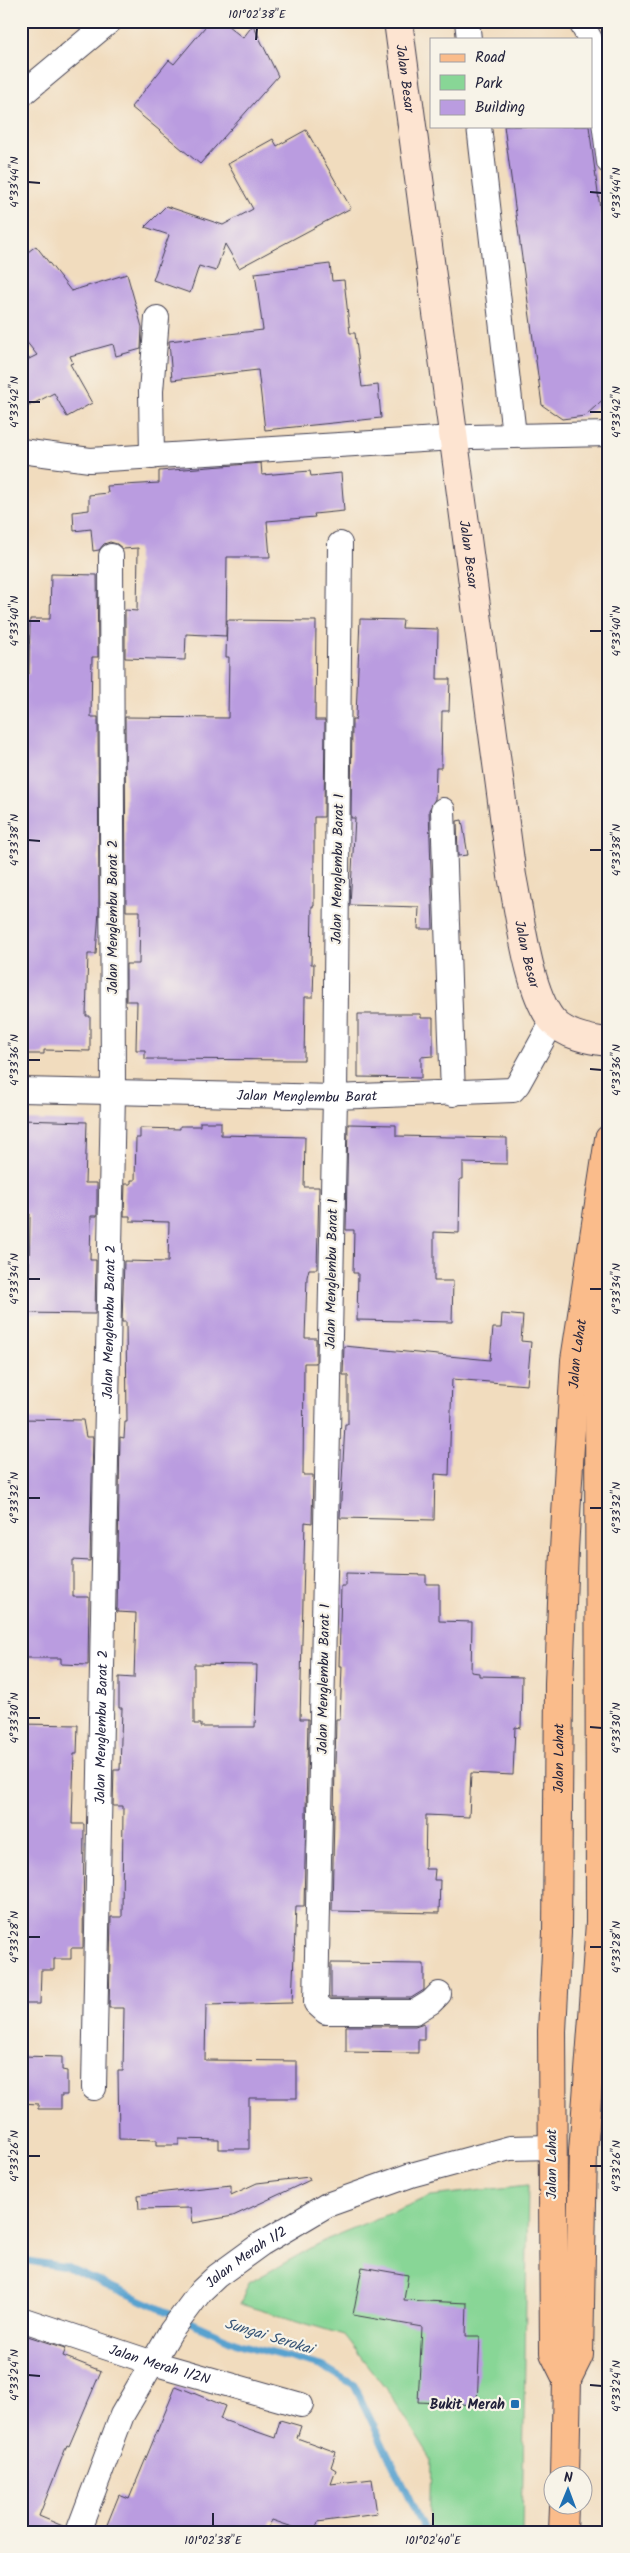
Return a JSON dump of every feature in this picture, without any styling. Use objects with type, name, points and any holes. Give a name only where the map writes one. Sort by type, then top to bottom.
[{"type":"main road","name":"Jalan Besar","points":[[398,21],[452,440],[512,876],[532,976],[541,1001],[553,1021],[572,1034],[609,1042]]},
{"type":"main road","name":"Jalan Lahat","points":[[567,2379],[554,2353],[551,2147],[552,2031],[557,1933],[559,1683],[575,1360],[583,1297],[609,1138]]},
{"type":"main road","name":"Jalan Lahat","points":[[565,2466],[567,2379],[579,2355],[583,2152],[600,1923],[604,1775],[600,1687],[599,1361],[602,1303],[609,1258]]},
{"type":"main road","points":[[599,1361],[609,1418]]},
{"type":"main road","points":[[557,1933],[576,1845],[577,1716],[584,1702],[600,1687],[586,1673],[578,1656],[575,1633],[572,1422]]},
{"type":"main road","points":[[579,2355],[571,2318],[567,2190],[560,2163],[551,2147],[564,2135],[569,2120],[581,2005],[600,1923]]},
{"type":"main road","points":[[563,2532],[564,2516]]},
{"type":"street","points":[[21,95],[110,21]]},
{"type":"street","points":[[467,21],[469,38]]},
{"type":"street","points":[[580,21],[589,38]]},
{"type":"street","points":[[592,43],[609,69]]},
{"type":"street","points":[[592,43],[609,162]]},
{"type":"street","points":[[479,128],[514,435]]},
{"type":"street","points":[[152,458],[151,391],[157,318]]},
{"type":"street","points":[[21,451],[90,460],[152,458],[514,435],[609,434]]},
{"type":"street","name":"Jalan Menglembu Barat 1","points":[[340,544],[335,1097],[316,2003],[326,2012],[415,2012],[431,2002],[439,1994]]},
{"type":"street","name":"Jalan Menglembu Barat 2","points":[[94,2088],[113,1091],[111,556]]},
{"type":"street","points":[[443,810],[453,1094]]},
{"type":"street","name":"Jalan Menglembu Barat","points":[[21,1090],[335,1097],[453,1094],[513,1090],[553,1021]]},
{"type":"street","name":"Jalan Merah 1/2","points":[[78,2532],[122,2415],[171,2331],[201,2291],[261,2244],[327,2204],[411,2175],[510,2148],[551,2147]]},
{"type":"street","name":"Jalan Merah 1/2N","points":[[21,2319],[152,2363],[301,2405]]},
{"type":"green space","points":[[528,2185],[522,2532],[429,2532],[431,2459],[392,2397],[344,2335],[240,2304],[249,2283],[327,2239],[431,2196]]},
{"type":"building","points":[[210,21],[222,21],[243,38],[253,25],[278,76],[200,164],[131,107],[169,60],[174,64]]},
{"type":"building","points":[[504,128],[589,128],[609,275],[609,394],[585,416],[562,419],[542,405]]},
{"type":"building","points":[[306,130],[351,208],[239,268],[225,244],[216,271],[199,266],[190,293],[153,280],[169,235],[145,227],[166,206],[223,225],[253,209],[228,164],[273,139],[277,146]]},
{"type":"building","points":[[36,246],[71,291],[127,274],[142,327],[141,349],[116,356],[113,344],[70,356],[73,363],[70,364],[92,403],[67,417],[54,393],[21,410],[21,363],[37,355],[21,335],[21,257]]},
{"type":"building","points":[[330,264],[332,281],[344,280],[350,333],[355,333],[362,387],[378,385],[381,418],[265,430],[258,370],[172,380],[169,341],[263,330],[255,273]]},
{"type":"building","points":[[261,463],[262,475],[310,471],[311,476],[341,473],[344,511],[314,514],[315,517],[267,521],[270,557],[227,557],[226,636],[186,634],[185,660],[125,658],[125,610],[137,611],[138,548],[123,549],[117,544],[110,542],[104,544],[99,550],[93,551],[91,529],[74,531],[73,512],[89,510],[89,495],[108,493],[107,486],[159,483],[159,471]]},
{"type":"building","points":[[51,574],[97,575],[98,657],[92,657],[91,717],[98,717],[99,910],[96,954],[88,954],[86,1016],[90,1016],[90,1051],[44,1050],[44,1054],[21,1054],[21,918],[24,918],[26,853],[21,853],[21,674],[29,674],[30,619],[50,619]]},
{"type":"building","points":[[360,619],[403,620],[402,628],[438,629],[437,679],[450,679],[449,711],[442,711],[441,768],[436,768],[435,799],[429,810],[433,929],[418,929],[419,907],[350,905],[355,818],[351,818],[352,720],[355,720],[356,716]]},
{"type":"building","points":[[227,620],[316,621],[315,720],[325,720],[324,817],[314,817],[314,906],[312,906],[311,964],[314,964],[313,997],[305,997],[304,1060],[145,1059],[145,1050],[136,1050],[137,1001],[126,1001],[126,964],[139,964],[140,911],[126,911],[125,717],[228,718],[229,657],[226,657]]},
{"type":"building","points":[[462,820],[468,855],[458,856],[457,821]]},
{"type":"building","points":[[358,1014],[421,1014],[421,1018],[433,1018],[433,1056],[421,1057],[421,1078],[358,1077]]},
{"type":"building","points":[[21,1120],[87,1122],[85,1183],[97,1183],[97,1216],[91,1216],[90,1260],[96,1260],[95,1314],[21,1313],[21,1276],[29,1276],[30,1214],[21,1214]]},
{"type":"building","points":[[200,1122],[221,1122],[221,1135],[305,1137],[304,1187],[319,1187],[317,1269],[309,1269],[307,1277],[305,1338],[316,1338],[316,1363],[304,1363],[303,1475],[313,1475],[312,1523],[305,1522],[300,1719],[308,1719],[304,1906],[296,1906],[292,2003],[206,2005],[205,2060],[297,2061],[297,2098],[249,2098],[249,2149],[219,2149],[219,2140],[179,2139],[179,2145],[157,2145],[157,2140],[119,2139],[118,2071],[123,2071],[124,2008],[109,2008],[111,1917],[122,1917],[123,1806],[113,1806],[114,1770],[120,1770],[122,1708],[119,1708],[119,1677],[134,1678],[136,1613],[117,1612],[120,1437],[124,1438],[125,1422],[127,1422],[126,1322],[122,1322],[124,1261],[168,1262],[169,1222],[130,1221],[130,1216],[124,1216],[125,1184],[131,1184],[131,1180],[135,1180],[136,1138],[140,1138],[140,1128],[180,1129],[180,1126],[200,1126]],"holes":[[[194,1664],[257,1665],[255,1727],[201,1727],[201,1724],[194,1724]]]},
{"type":"building","points":[[348,1124],[396,1125],[396,1136],[507,1138],[507,1164],[463,1163],[463,1179],[460,1179],[459,1233],[434,1232],[434,1281],[453,1281],[452,1322],[357,1320],[358,1273],[353,1273],[354,1230],[346,1230]]},
{"type":"building","points":[[502,1314],[523,1316],[521,1341],[531,1342],[527,1385],[452,1379],[449,1475],[435,1474],[434,1520],[340,1518],[345,1424],[348,1424],[348,1375],[343,1375],[344,1346],[490,1360],[493,1328],[501,1328]]},
{"type":"building","points":[[21,1419],[83,1420],[86,1437],[93,1437],[90,1561],[73,1560],[73,1597],[89,1597],[88,1665],[61,1664],[61,1658],[21,1658]]},
{"type":"building","points":[[346,1573],[426,1575],[426,1584],[439,1584],[439,1621],[472,1622],[471,1672],[479,1673],[479,1676],[522,1677],[521,1728],[515,1727],[513,1775],[471,1773],[469,1817],[426,1815],[425,1869],[435,1869],[434,1880],[440,1880],[439,1913],[332,1911],[336,1719],[340,1719],[342,1666],[339,1666],[341,1586],[346,1586]]},
{"type":"building","points":[[21,1724],[78,1725],[77,1754],[74,1754],[72,1824],[84,1824],[83,1948],[71,1948],[71,1959],[54,1959],[54,1970],[41,1970],[40,2004],[21,2004]]},
{"type":"building","points":[[331,1963],[424,1964],[424,1990],[411,1998],[331,1998]]},
{"type":"building","points":[[424,2023],[424,2040],[418,2040],[418,2053],[346,2052],[346,2026],[415,2026]]},
{"type":"building","points":[[21,2056],[62,2057],[62,2070],[67,2071],[67,2095],[61,2095],[61,2109],[38,2109],[38,2104],[21,2103]]},
{"type":"building","points":[[309,2177],[310,2180],[233,2216],[193,2223],[191,2208],[139,2209],[138,2195],[231,2185],[231,2195],[257,2183]]},
{"type":"building","points":[[362,2267],[408,2275],[404,2300],[467,2303],[466,2336],[480,2336],[477,2405],[418,2402],[422,2327],[353,2315]]},
{"type":"building","points":[[21,2334],[66,2348],[63,2356],[101,2371],[69,2446],[67,2445],[39,2516],[65,2527],[65,2532],[21,2532]]},
{"type":"building","points":[[176,2386],[225,2406],[220,2419],[275,2438],[280,2420],[301,2426],[297,2438],[336,2452],[331,2467],[336,2470],[331,2484],[372,2479],[377,2514],[318,2522],[314,2532],[307,2532],[272,2520],[266,2532],[104,2532],[119,2495],[129,2499]]},
{"type":"waterway","name":"Sungai Serokai","points":[[21,2260],[67,2267],[239,2344],[324,2367],[354,2385],[425,2532]]},
{"type":"place","name":"Bukit Merah","points":[[515,2404]]}]
